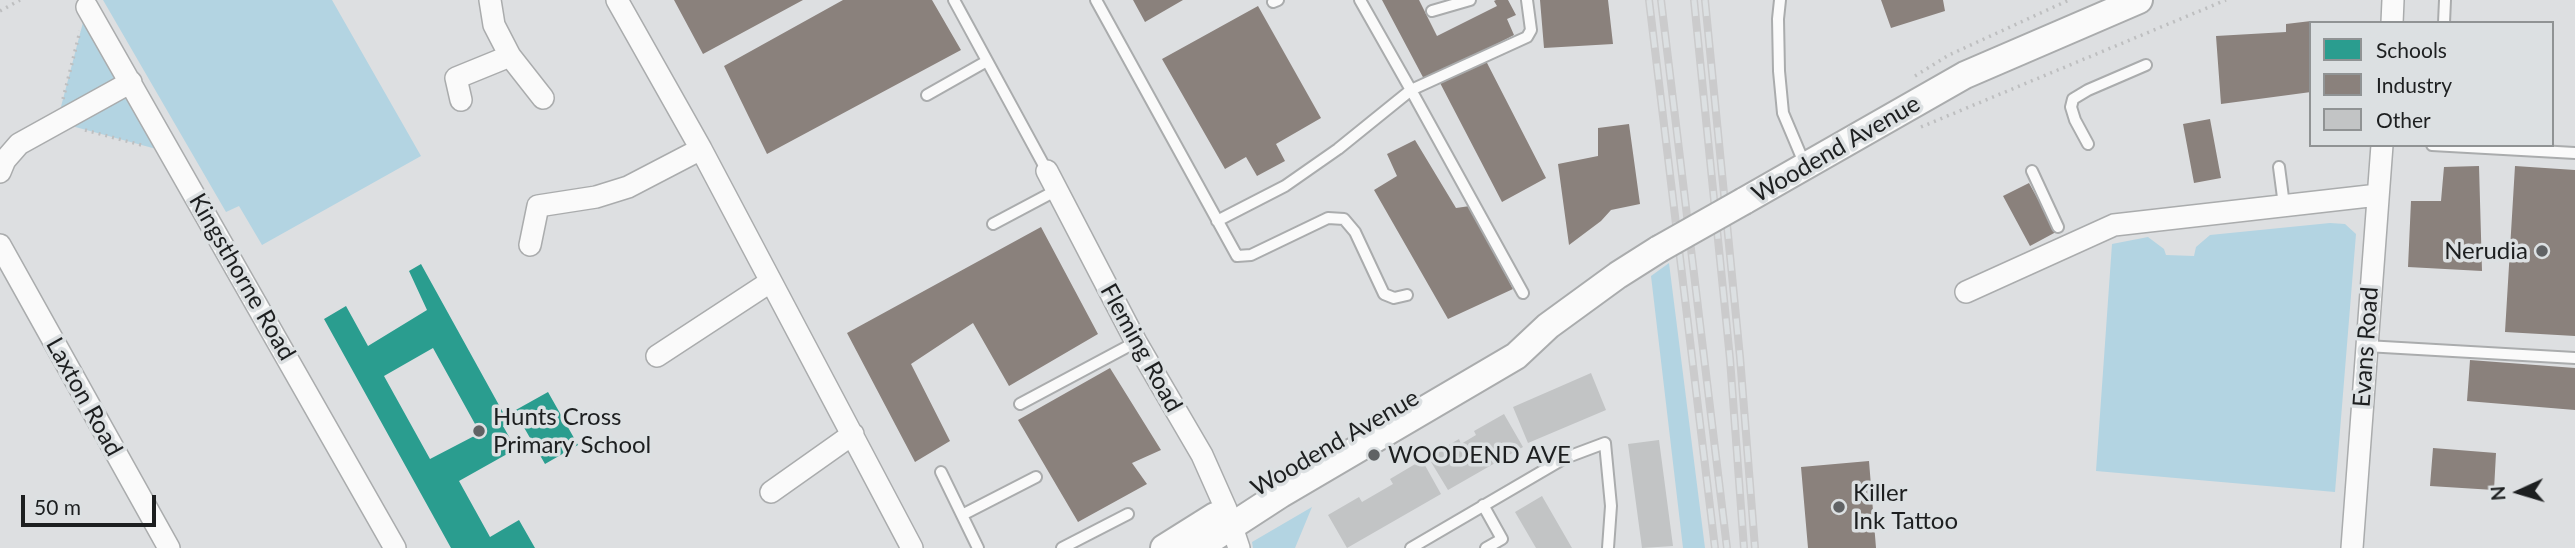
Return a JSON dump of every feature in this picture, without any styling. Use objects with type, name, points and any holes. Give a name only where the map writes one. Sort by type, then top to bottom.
[{"type":"street","points":[[490,0],[494,25],[510,56],[542,98]]},
{"type":"street","points":[[617,0],[701,149],[912,548]]},
{"type":"street","name":"Woodend Avenue","points":[[1198,548],[1232,528],[1271,480],[1506,344],[1548,326],[1659,249],[1965,75],[2139,0]]},
{"type":"street","points":[[2392,21],[2393,0]]},
{"type":"street","name":"Kingsthorne Road","points":[[87,6],[395,548]]},
{"type":"street","points":[[461,100],[456,78],[510,56]]},
{"type":"street","points":[[0,172],[5,160],[19,145],[131,82]]},
{"type":"street","name":"Evans Road","points":[[2352,548],[2382,147]]},
{"type":"street","points":[[530,245],[538,206],[596,198],[628,187],[701,149]]},
{"type":"street","name":"Fleming Road","points":[[1052,181],[1136,342],[1202,455],[1232,528]]},
{"type":"street","points":[[1966,292],[2114,225],[2378,195]]},
{"type":"street","name":"Laxton Road","points":[[0,245],[169,548]]},
{"type":"street","points":[[657,356],[770,282]]},
{"type":"street","points":[[771,492],[853,434]]},
{"type":"street","name":"Woodend Avenue","points":[[1164,548],[1232,528]]},
{"type":"lane","points":[[954,0],[1052,181],[993,224]]},
{"type":"lane","points":[[1096,0],[1237,256],[1251,255],[1328,218],[1344,219],[1355,232],[1384,294],[1394,298],[1407,295]]},
{"type":"lane","points":[[1360,0],[1523,293]]},
{"type":"lane","points":[[1432,11],[1470,0]]},
{"type":"lane","points":[[1217,221],[1285,186],[1338,149],[1410,90],[1527,37],[1531,30],[1527,0]]},
{"type":"lane","points":[[1780,0],[1779,71],[1783,113],[1805,165]]},
{"type":"lane","points":[[2444,21],[2445,0]]},
{"type":"lane","points":[[927,94],[987,61]]},
{"type":"lane","points":[[2088,145],[2075,120],[2071,107],[2073,99],[2146,65]]},
{"type":"lane","points":[[2469,147],[2575,153]]},
{"type":"lane","points":[[2279,167],[2284,205]]},
{"type":"lane","points":[[2032,171],[2058,227]]},
{"type":"lane","points":[[1020,404],[1136,342]]},
{"type":"lane","points":[[2366,346],[2575,358]]},
{"type":"lane","points":[[1410,548],[1565,458],[1605,443],[1611,506],[1608,548]]},
{"type":"lane","points":[[941,472],[978,548]]},
{"type":"lane","points":[[962,515],[1036,477]]},
{"type":"lane","points":[[1483,505],[1502,539],[1486,548]]},
{"type":"lane","points":[[1062,548],[1128,514]]},
{"type":"path","points":[[0,11],[20,0]]},
{"type":"path","points":[[1909,132],[2226,0]]},
{"type":"shaded area","points":[[103,0],[332,0],[421,156],[262,245],[239,206],[226,212]]},
{"type":"shaded area","points":[[87,7],[171,153],[57,122]]},
{"type":"shaded area","points":[[2330,223],[2345,224],[2356,234],[2335,492],[2096,471],[2112,244],[2148,237],[2164,249],[2166,255],[2194,256],[2196,247],[2210,235]]},
{"type":"shaded area","points":[[1669,263],[1705,548],[1683,548],[1651,276]]},
{"type":"shaded area","points":[[1312,507],[1295,548],[1253,548],[1252,542]]},
{"type":"building: Schools","points":[[421,264],[505,416],[548,392],[578,445],[545,464],[518,417],[503,426],[516,449],[459,481],[490,537],[519,520],[535,548],[451,548],[324,319],[346,306],[368,346],[427,310],[409,271]],"holes":[[[433,348],[480,433],[430,459],[384,376]]]},
{"type":"building: Industry","points":[[674,0],[803,0],[703,54]]},
{"type":"building: Industry","points":[[843,0],[932,0],[961,50],[767,154],[724,66]]},
{"type":"building: Industry","points":[[1133,0],[1183,0],[1145,22]]},
{"type":"building: Industry","points":[[1382,0],[1419,0],[1437,36],[1497,6],[1494,1],[1508,0],[1516,15],[1507,19],[1514,35],[1425,81]]},
{"type":"building: Industry","points":[[1540,0],[1608,0],[1613,44],[1544,48]]},
{"type":"building: Industry","points":[[1881,0],[1943,0],[1945,11],[1891,28]]},
{"type":"building: Industry","points":[[1258,6],[1321,118],[1276,144],[1285,161],[1257,176],[1246,157],[1225,169],[1162,59]]},
{"type":"building: Industry","points":[[2309,21],[2309,92],[2221,104],[2216,36],[2286,32],[2286,24]]},
{"type":"building: Industry","points":[[1485,59],[1546,178],[1502,202],[1439,81]]},
{"type":"building: Industry","points":[[2210,119],[2221,178],[2194,183],[2183,124]]},
{"type":"building: Industry","points":[[1629,124],[1640,204],[1611,210],[1569,245],[1558,164],[1598,156],[1598,128]]},
{"type":"building: Industry","points":[[1415,140],[1456,208],[1470,206],[1513,289],[1448,319],[1374,190],[1397,176],[1387,154]]},
{"type":"building: Industry","points":[[2479,166],[2482,271],[2408,267],[2411,201],[2441,201],[2444,167]]},
{"type":"building: Industry","name":"Nerudia","points":[[2515,166],[2575,170],[2575,336],[2505,332]]},
{"type":"building: Industry","points":[[2029,183],[2056,232],[2030,246],[2003,196]]},
{"type":"building: Industry","points":[[1041,227],[1098,334],[1009,386],[973,323],[911,364],[950,441],[915,462],[847,333]]},
{"type":"building: Industry","points":[[2470,360],[2575,368],[2575,410],[2467,401]]},
{"type":"building: Industry","points":[[1110,368],[1161,450],[1132,463],[1147,484],[1078,522],[1018,420]]},
{"type":"building: Industry","points":[[2433,448],[2496,453],[2494,490],[2430,486]]},
{"type":"building: Industry","name":"Killer Ink Tattoo","points":[[1869,461],[1876,548],[1808,548],[1801,467]]},
{"type":"building: Other","points":[[1591,373],[1606,410],[1528,443],[1513,407]]},
{"type":"building: Other","points":[[1504,414],[1523,447],[1448,490],[1428,457],[1459,439],[1461,444],[1476,435],[1474,431]]},
{"type":"building: Other","points":[[1659,440],[1673,546],[1642,548],[1628,444]]},
{"type":"building: Other","points":[[1422,460],[1441,494],[1347,548],[1328,515],[1359,497],[1362,502],[1393,484],[1390,479]]},
{"type":"building: Other","points":[[1542,496],[1572,548],[1536,548],[1515,512]]},
{"type":"railway","points":[[1649,0],[1715,548]]},
{"type":"railway","points":[[1661,0],[1727,548]]},
{"type":"railway","points":[[1694,0],[1730,359],[1744,548]]},
{"type":"railway","points":[[1705,0],[1740,357],[1755,548]]},
{"type":"place","name":"Nerudia","points":[[2542,251]]},
{"type":"place","name":"Hunts Cross Primary School","points":[[479,431]]},
{"type":"place","name":"WOODEND AVE","points":[[1374,455]]},
{"type":"place","name":"Killer Ink Tattoo","points":[[1839,507]]}]
